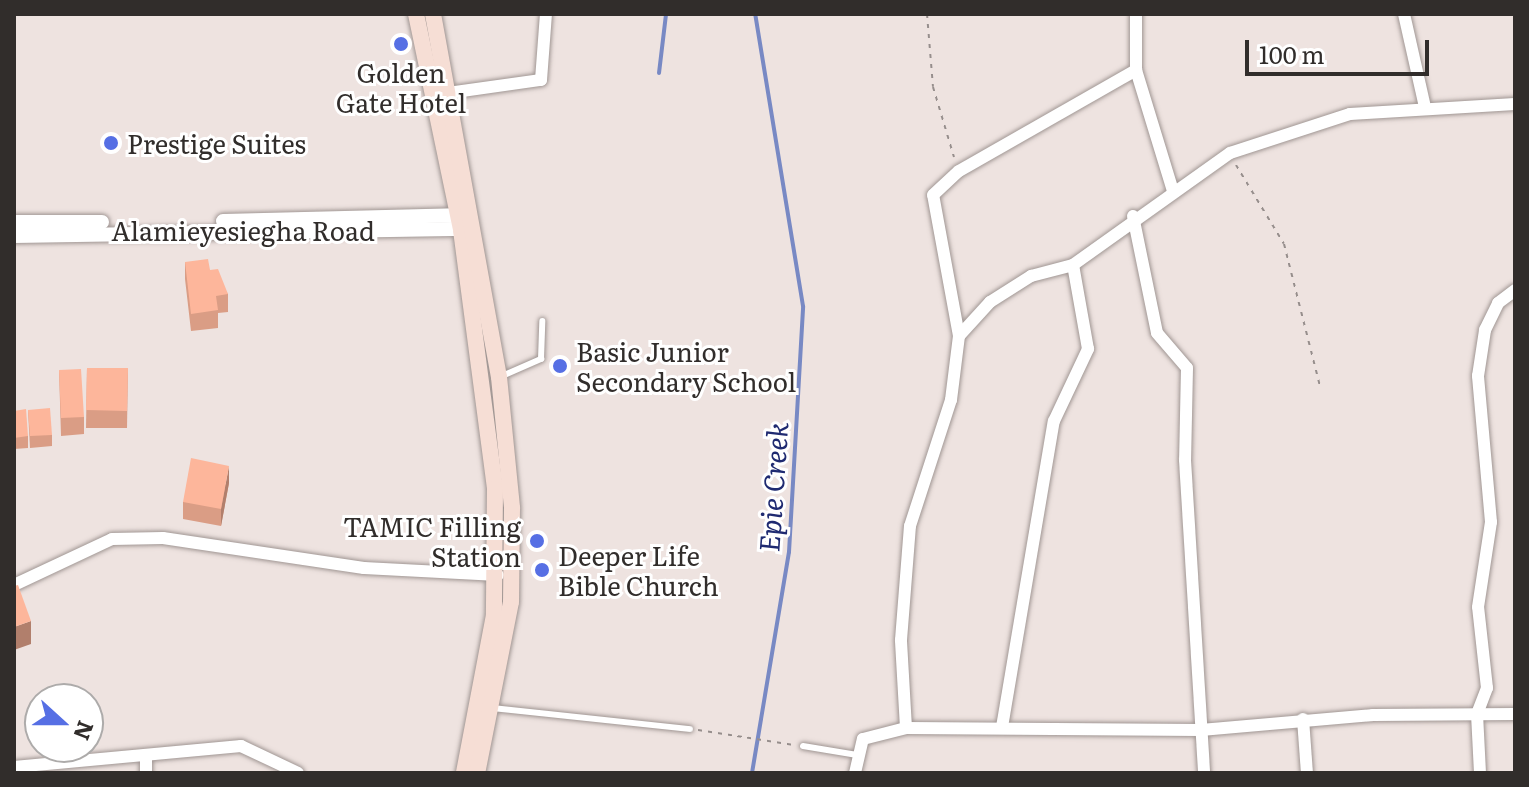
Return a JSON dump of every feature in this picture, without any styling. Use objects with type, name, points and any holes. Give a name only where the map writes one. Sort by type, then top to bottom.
[{"type":"main road","points":[[416,14],[499,377],[511,602],[493,708],[477,773]]},
{"type":"main road","points":[[433,14],[448,93],[489,424],[498,575],[464,773]]},
{"type":"street","points":[[448,93],[541,80],[546,14]]},
{"type":"street","points":[[1136,14],[1136,70],[1173,191]]},
{"type":"street","points":[[1404,14],[1425,107]]},
{"type":"street","points":[[906,728],[901,640],[910,526],[951,400],[959,336],[930,207],[933,195],[959,171],[1136,70]]},
{"type":"street","points":[[959,336],[990,302],[1031,276],[1073,265],[1133,216],[1230,153],[1350,114],[1425,107],[1515,104]]},
{"type":"street","points":[[1133,216],[1157,333],[1187,368],[1185,460],[1204,773]]},
{"type":"street","name":"Alamieyesiegha Road","points":[[14,222],[465,222]]},
{"type":"street","name":"Alamieyesiegha Road","points":[[14,236],[465,222]]},
{"type":"street","points":[[1002,727],[1054,421],[1088,349],[1073,265]]},
{"type":"street","points":[[1480,773],[1477,714],[1487,688],[1478,607],[1491,522],[1478,376],[1485,330],[1498,303],[1515,290]]},
{"type":"street","points":[[14,585],[112,539],[150,538],[364,568],[498,575]]},
{"type":"street","points":[[855,773],[857,755],[876,732],[906,728],[1201,730],[1303,719],[1515,714]]},
{"type":"street","points":[[1303,719],[1307,773]]},
{"type":"street","points":[[14,767],[241,746],[298,773]]},
{"type":"street","points":[[146,756],[146,773]]},
{"type":"lane","points":[[499,377],[541,359],[542,321]]},
{"type":"lane","points":[[493,708],[690,729]]},
{"type":"lane","points":[[803,746],[857,755]]},
{"type":"path","points":[[927,14],[933,87],[959,171]]},
{"type":"path","points":[[1230,153],[1284,244],[1320,386]]},
{"type":"path","points":[[690,729],[803,746]]},
{"type":"building","points":[[208,259],[210,270],[218,269],[228,294],[216,296],[218,310],[191,314],[185,262]]},
{"type":"building","points":[[87,368],[128,368],[127,411],[86,410]]},
{"type":"building","points":[[81,369],[84,417],[61,418],[59,370]]},
{"type":"building","points":[[50,408],[52,435],[30,436],[28,410]]},
{"type":"building","points":[[26,409],[28,436],[14,438],[14,411]]},
{"type":"building","points":[[191,458],[229,466],[221,509],[183,502]]},
{"type":"building","points":[[18,585],[31,621],[14,627],[14,586]]},
{"type":"waterway","points":[[659,73],[666,14]]},
{"type":"waterway","name":"Epie Creek","points":[[752,773],[789,552],[803,306],[755,14]]},
{"type":"place","name":"Golden Gate Hotel","points":[[401,44]]},
{"type":"place","name":"Prestige Suites","points":[[111,143]]},
{"type":"place","name":"Basic Junior Secondary School","points":[[560,366]]},
{"type":"place","name":"TAMIC Filling Station","points":[[537,541]]},
{"type":"place","name":"Deeper Life Bible Church","points":[[542,570]]}]
